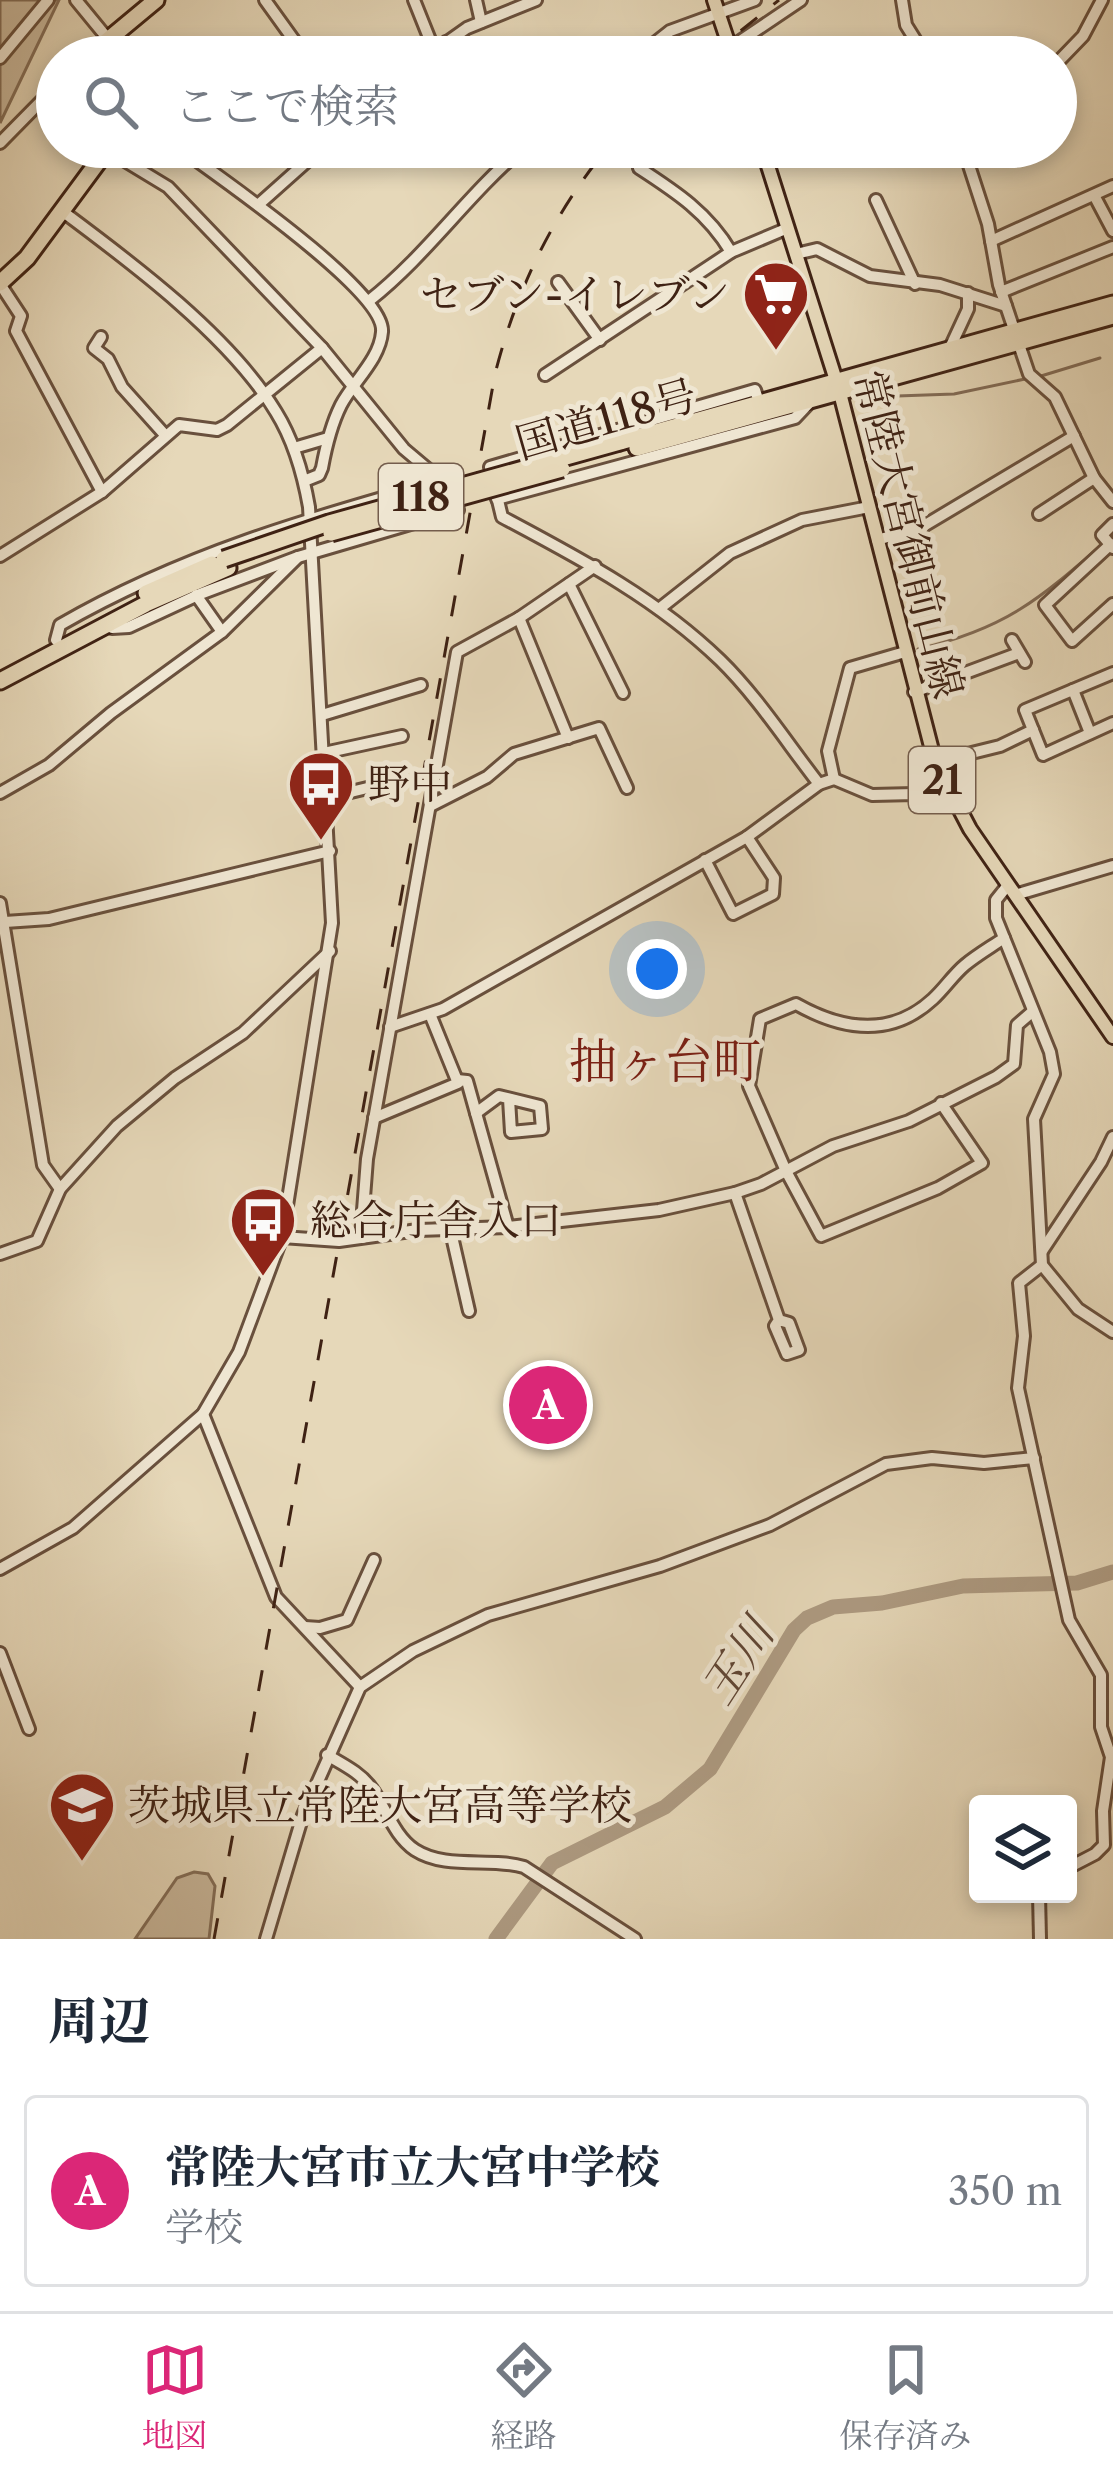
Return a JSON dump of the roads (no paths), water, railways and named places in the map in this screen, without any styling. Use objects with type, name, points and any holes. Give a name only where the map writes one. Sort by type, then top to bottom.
[{"type":"highway","points":[[112,36],[156,0]]},
{"type":"highway","points":[[0,283],[27,258],[93,168]]},
{"type":"highway","name":"国道118号","points":[[0,670],[140,596],[226,563],[759,402],[838,386],[1018,337],[1113,304]]},
{"type":"highway","name":"国道118号","points":[[621,447],[811,400],[838,386],[949,350],[1113,316]]},
{"type":"highway","name":"国道118号","points":[[0,681],[226,563]]},
{"type":"main road","points":[[716,6],[726,36]]},
{"type":"main road","name":"常陸大宮御前山線","points":[[769,168],[838,386],[935,762],[955,806],[1113,1037]]},
{"type":"street","points":[[0,58],[48,0]]},
{"type":"street","points":[[76,0],[106,36]]},
{"type":"street","points":[[265,0],[291,36]]},
{"type":"street","points":[[414,0],[425,36]]},
{"type":"street","points":[[476,0],[481,22]]},
{"type":"street","points":[[456,36],[534,0]]},
{"type":"street","points":[[664,36],[716,6],[754,0]]},
{"type":"street","points":[[753,36],[801,0]]},
{"type":"street","points":[[902,0],[913,36]]},
{"type":"street","points":[[1077,41],[1102,0]]},
{"type":"street","points":[[0,143],[36,106]]},
{"type":"street","points":[[139,168],[168,187],[322,348],[404,449],[442,481]]},
{"type":"street","points":[[206,168],[370,300],[381,318],[382,338],[328,438],[319,475],[304,481]]},
{"type":"street","points":[[258,206],[300,168]]},
{"type":"street","points":[[370,300],[400,275],[499,168]]},
{"type":"street","points":[[639,168],[716,226],[731,252]]},
{"type":"street","points":[[969,168],[1001,292],[1029,374],[1055,398],[1094,478],[1113,502]]},
{"type":"street","points":[[991,241],[1113,186]]},
{"type":"street","points":[[1094,197],[1113,231]]},
{"type":"street","points":[[876,200],[915,284]]},
{"type":"street","points":[[0,1551],[3,1567],[73,1528],[203,1414],[239,1352],[282,1237],[330,951],[330,851],[310,518],[294,448],[263,393],[219,343],[142,273],[62,211]]},
{"type":"street","points":[[545,375],[731,252],[788,228]]},
{"type":"street","points":[[1001,292],[1113,247]]},
{"type":"street","points":[[796,254],[817,249],[870,276],[940,284],[1006,306]]},
{"type":"street","points":[[558,282],[600,340]]},
{"type":"street","points":[[0,283],[20,316],[16,331],[102,493]]},
{"type":"street","points":[[949,350],[968,309],[968,293]]},
{"type":"street","points":[[100,337],[94,347],[108,358],[122,388],[165,435]]},
{"type":"street","points":[[0,556],[102,493],[179,425],[217,430],[322,348]]},
{"type":"street","points":[[759,402],[755,389],[490,466],[502,518],[595,566],[658,609],[722,662],[820,784]]},
{"type":"street","points":[[497,499],[795,418],[811,400]]},
{"type":"street","points":[[877,540],[922,526],[1074,436]]},
{"type":"street","points":[[294,448],[328,438]]},
{"type":"street","points":[[1039,514],[1094,478]]},
{"type":"street","points":[[56,640],[60,625],[134,584],[212,551],[449,479],[458,510],[312,552],[129,627],[112,628],[108,623]]},
{"type":"street","points":[[658,609],[730,553],[802,520],[869,507]]},
{"type":"street","points":[[1113,524],[1102,535],[1112,546],[1046,605],[1072,640],[1113,604]]},
{"type":"street","points":[[0,793],[49,765],[221,632],[298,557]]},
{"type":"street","points":[[361,1236],[374,1118],[457,652],[519,618],[595,566]]},
{"type":"street","points":[[569,584],[623,693]]},
{"type":"street","points":[[196,596],[221,632]]},
{"type":"street","points":[[519,618],[568,738]]},
{"type":"street","points":[[914,692],[1022,657],[1012,640]]},
{"type":"street","points":[[834,779],[828,751],[850,668],[905,652]]},
{"type":"street","points":[[1113,673],[1025,710],[1043,755],[1113,723]]},
{"type":"street","points":[[322,715],[422,685]]},
{"type":"street","points":[[1073,690],[1090,733]]},
{"type":"street","points":[[430,806],[487,778],[514,754],[599,728],[627,788]]},
{"type":"street","points":[[935,762],[1000,746],[1033,730]]},
{"type":"street","points":[[324,753],[401,736]]},
{"type":"street","points":[[390,1027],[430,1014],[747,837],[820,784],[834,779],[872,794],[914,794],[955,806]]},
{"type":"street","points":[[326,798],[388,784]]},
{"type":"street","points":[[705,860],[733,914],[773,894],[774,878],[747,837]]},
{"type":"street","points":[[5,922],[49,919],[330,851]]},
{"type":"street","points":[[1113,866],[1012,890],[994,908],[1050,1052],[1054,1074],[1034,1119],[1042,1265],[1078,1309],[1113,1332]]},
{"type":"street","points":[[0,903],[40,1152],[60,1189]]},
{"type":"street","points":[[941,1103],[982,1163],[938,1187],[821,1236],[749,1086],[760,1018],[796,1004],[849,1028],[908,1019],[964,966],[1004,938]]},
{"type":"street","points":[[0,1254],[37,1241],[60,1189],[144,1102],[243,1033],[330,951]]},
{"type":"street","points":[[282,1237],[339,1241],[418,1230],[508,1227],[659,1210],[735,1193],[833,1146],[909,1120],[996,1077],[1014,1064],[1017,1025],[1032,1012]]},
{"type":"street","points":[[430,1014],[457,1080]]},
{"type":"street","points":[[374,1118],[457,1080],[467,1081],[508,1227]]},
{"type":"street","points":[[476,1113],[499,1096],[509,1099]]},
{"type":"street","points":[[1042,1251],[1102,1162],[1113,1137]]},
{"type":"street","points":[[735,1193],[779,1319]]},
{"type":"street","points":[[451,1232],[470,1311]]},
{"type":"street","points":[[1042,1265],[1019,1283],[1024,1336],[1018,1388],[1070,1620],[1101,1675],[1101,1727],[1111,1757],[1103,1811],[1104,1845],[1077,1862]]},
{"type":"street","points":[[203,1414],[276,1597],[360,1687]]},
{"type":"street","points":[[266,1939],[303,1815],[360,1687],[413,1651],[488,1615],[643,1572],[770,1525],[886,1464],[932,1458],[984,1463],[1034,1458]]},
{"type":"street","points":[[305,1627],[346,1620],[374,1561]]},
{"type":"street","points":[[0,1652],[29,1729]]},
{"type":"street","points":[[327,1755],[365,1781],[402,1839],[414,1849],[439,1859],[524,1867],[635,1939]]},
{"type":"street","points":[[1039,1903],[1040,1939]]},
{"type":"waterway","points":[[1041,376],[1100,358]]},
{"type":"waterway","points":[[897,396],[954,394],[1025,379]]},
{"type":"waterway","points":[[918,649],[1002,620],[1113,535]]},
{"type":"waterway","name":"玉川","points":[[496,1939],[552,1863],[665,1807],[710,1769],[794,1630],[807,1618],[833,1607],[882,1603],[963,1586],[1077,1583],[1113,1572]]},
{"type":"railway","points":[[734,36],[779,0]]},
{"type":"railway","points":[[214,1939],[495,374],[539,254],[593,168]]},
{"type":"place","name":"セブン-イレブン","points":[[776,353]]},
{"type":"place","name":"野中","points":[[321,843]]},
{"type":"place","name":"総合庁舎入口","points":[[263,1279]]},
{"type":"place","name":"常陸大宮市立大宮中学校","points":[[548,1405]]},
{"type":"place","name":"茨城県立常陸大宮高等学校","points":[[82,1864]]},
{"type":"district","name":"抽ヶ台町","points":[[665,1060]]}]
